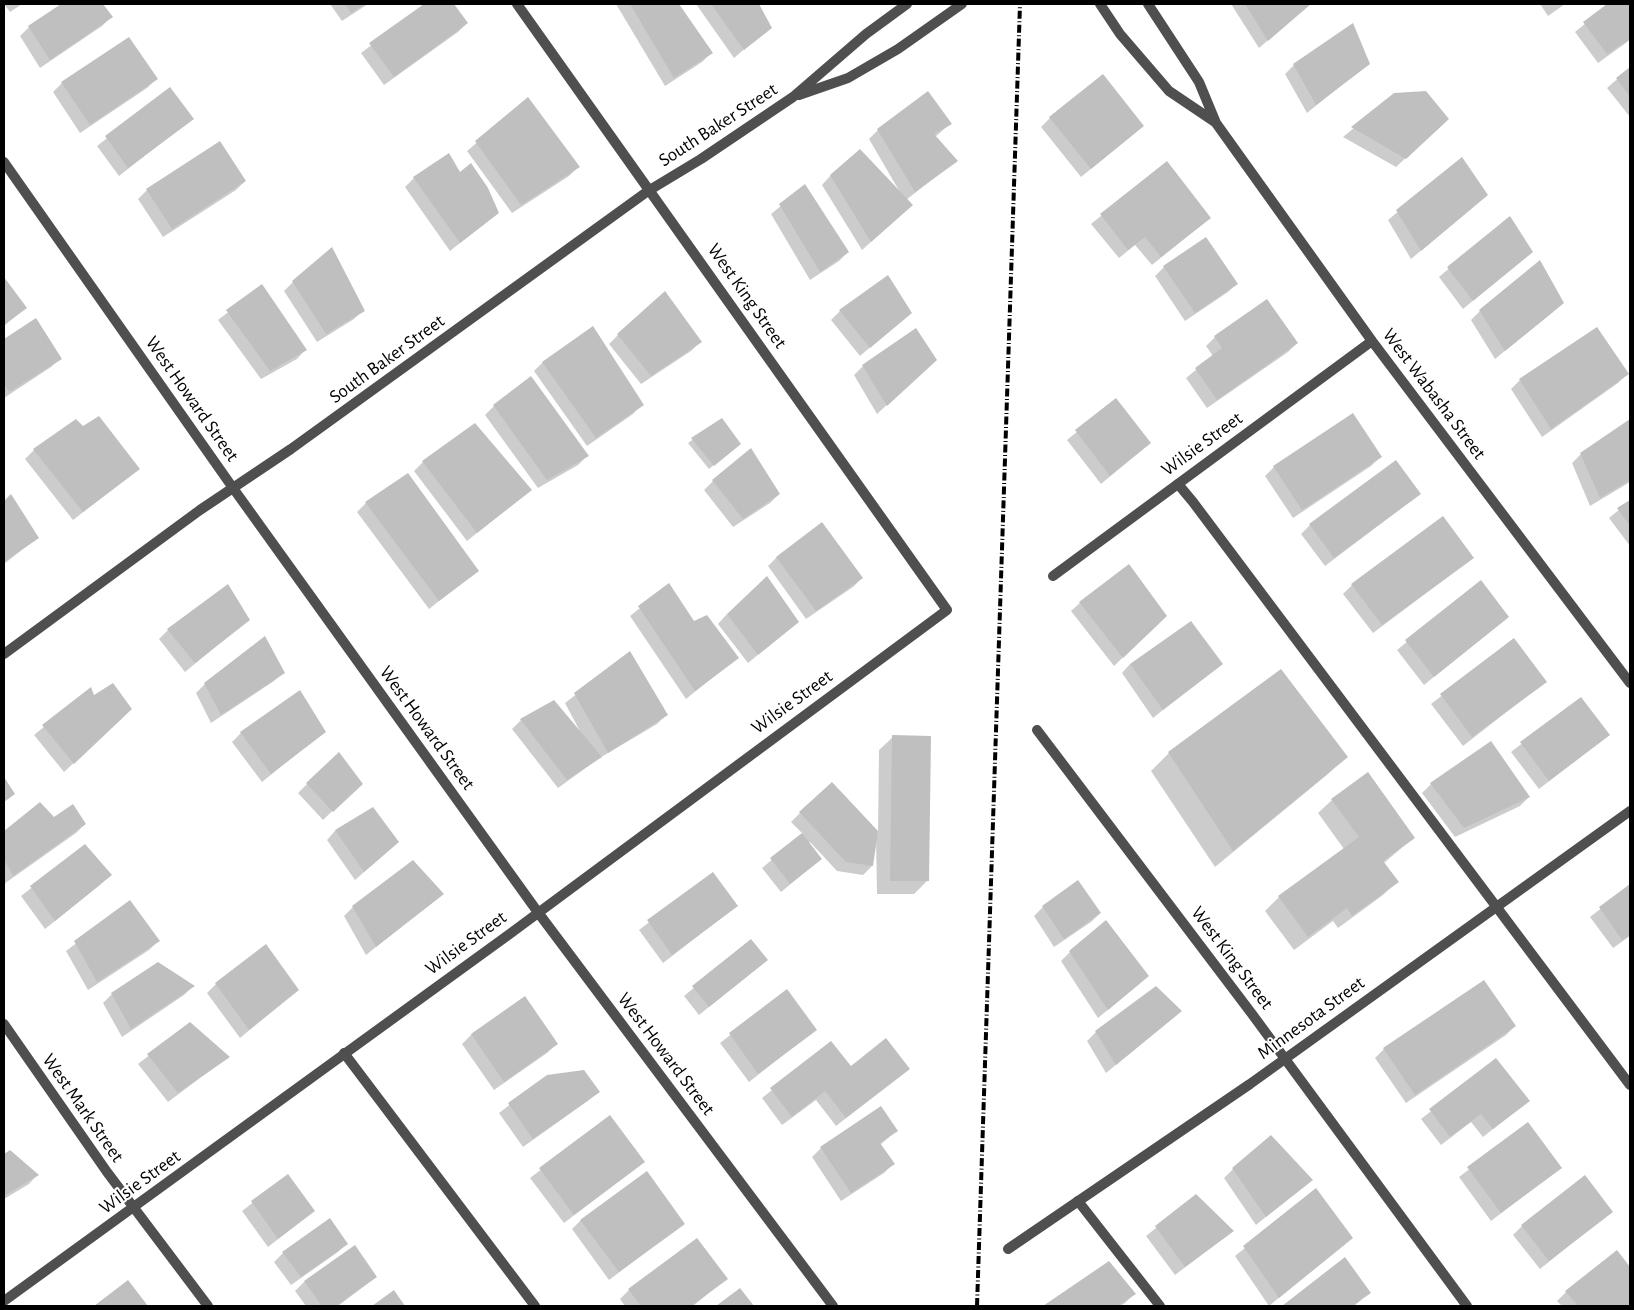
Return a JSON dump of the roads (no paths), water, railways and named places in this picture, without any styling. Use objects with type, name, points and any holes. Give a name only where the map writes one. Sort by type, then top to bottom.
[{"type":"street","name":"West King Street","points":[[517,4],[648,191],[948,610]]},
{"type":"street","name":"South Baker Street","points":[[4,654],[233,488],[493,305],[648,191],[701,159],[793,96],[866,34],[907,4]]},
{"type":"street","name":"South Baker Street","points":[[793,96],[848,78],[898,49],[962,4]]},
{"type":"street","name":"West Wabasha Street","points":[[1100,4],[1120,34],[1169,91],[1216,122]]},
{"type":"street","name":"West Wabasha Street","points":[[1148,4],[1199,82],[1216,122],[1372,341],[1630,684]]},
{"type":"street","name":"West Howard Street","points":[[4,162],[233,488],[537,911],[833,1306]]},
{"type":"street","name":"Wilsie Street","points":[[1053,576],[1372,341]]},
{"type":"street","points":[[1178,484],[1498,906],[1630,1085]]},
{"type":"street","name":"Wilsie Street","points":[[4,1301],[511,933],[537,911],[948,610]]},
{"type":"street","name":"West King Street","points":[[1036,730],[1467,1306]]},
{"type":"street","name":"Minnesota Street","points":[[1008,1249],[1284,1059],[1630,811]]},
{"type":"street","name":"West Mark Street","points":[[4,1024],[134,1208],[208,1306]]},
{"type":"street","points":[[344,1053],[535,1306]]},
{"type":"street","points":[[1078,1201],[1160,1306]]},
{"type":"railway","points":[[977,1306],[1020,4]]}]
